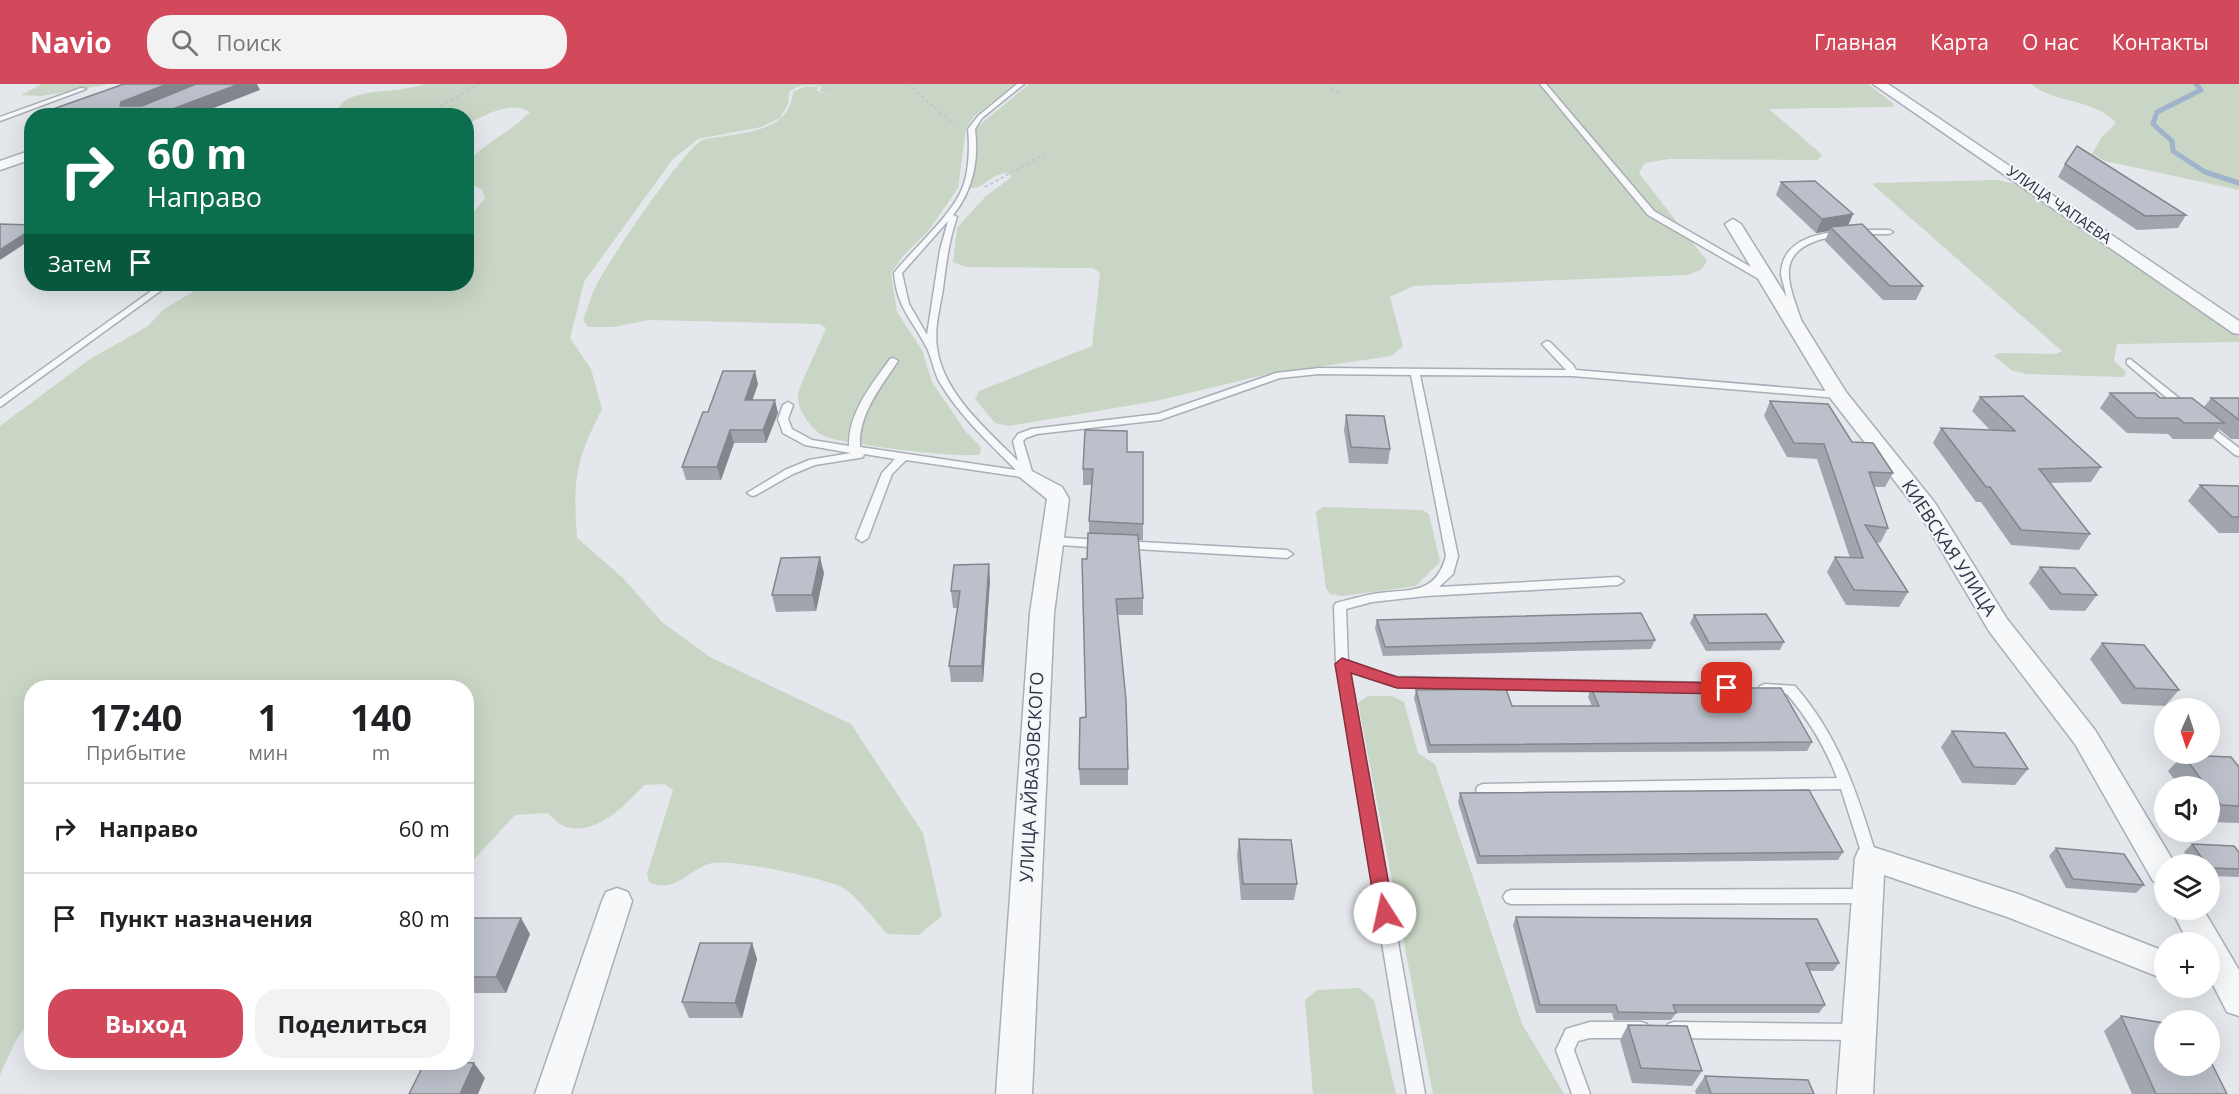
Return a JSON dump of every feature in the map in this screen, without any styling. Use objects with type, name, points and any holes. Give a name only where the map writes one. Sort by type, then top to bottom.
[{"type":"street","name":"УЛИЦА ЧАПАЕВА","points":[[1879,84],[2239,329]]},
{"type":"street","points":[[0,166],[24,157]]},
{"type":"street","name":"КИЕВСКАЯ УЛИЦА","points":[[1733,224],[1800,338],[1838,395],[1927,508],[1998,625],[2085,737],[2154,855]]},
{"type":"street","name":"УЛИЦА АЙВАЗОВСКОГО","points":[[1014,1094],[1042,613],[1050,541],[1058,499],[1054,492],[1028,475]]},
{"type":"street","points":[[1856,1094],[1870,858],[2018,907],[2154,960]]},
{"type":"street","points":[[553,1094],[617,901]]},
{"type":"street","points":[[2220,970],[2231,993]]},
{"type":"lane","points":[[1021,84],[980,117],[971,129],[972,144],[967,188],[957,205],[898,273],[899,292],[906,309],[932,349],[938,370],[977,426],[1028,475]]},
{"type":"lane","points":[[1543,84],[1651,213],[1768,280]]},
{"type":"lane","points":[[30,108],[83,89]]},
{"type":"lane","points":[[0,119],[24,110]]},
{"type":"lane","points":[[932,349],[933,321],[943,252],[957,205]]},
{"type":"lane","points":[[1800,338],[1785,267],[1790,254],[1804,240],[1863,232],[1889,232]]},
{"type":"lane","points":[[0,404],[156,291]]},
{"type":"lane","points":[[1546,344],[1570,367],[1572,373]]},
{"type":"lane","points":[[860,452],[853,441],[860,417],[893,361]]},
{"type":"lane","points":[[2130,362],[2239,453]]},
{"type":"lane","points":[[1028,475],[1018,441],[1035,431],[1160,417],[1279,375],[1352,370],[1572,373],[1838,395]]},
{"type":"lane","points":[[1415,372],[1452,556],[1448,574],[1426,592]]},
{"type":"lane","points":[[788,405],[783,419],[787,431],[809,443],[1028,475]]},
{"type":"lane","points":[[752,493],[789,472],[813,462],[860,452]]},
{"type":"lane","points":[[862,538],[887,472],[902,458]]},
{"type":"lane","points":[[1050,541],[1287,554]]},
{"type":"lane","points":[[1416,1094],[1342,664],[1340,606],[1372,598],[1426,592],[1618,581]]},
{"type":"lane","points":[[1342,664],[1366,674],[1397,682],[1727,688]]},
{"type":"lane","points":[[1751,689],[1790,689],[1811,710],[1847,783],[1870,858]]},
{"type":"lane","points":[[1483,790],[1847,783]]},
{"type":"lane","points":[[1511,897],[1866,896]]},
{"type":"lane","points":[[1581,1094],[1565,1050],[1572,1035],[1590,1030],[1859,1032]]},
{"type":"path","points":[[438,108],[478,84]]},
{"type":"path","points":[[908,84],[956,127],[958,137],[972,144]]},
{"type":"path","points":[[1327,84],[1340,95]]},
{"type":"path","points":[[1002,177],[1045,154]]},
{"type":"green space","points":[[42,84],[110,84],[42,96],[21,95]]},
{"type":"green space","points":[[423,84],[1015,84],[974,116],[966,129],[958,188],[929,230],[903,256],[891,273],[897,312],[922,350],[932,382],[966,432],[981,447],[980,454],[952,455],[874,446],[831,438],[818,432],[802,413],[798,396],[826,328],[820,324],[649,320],[614,327],[588,327],[583,320],[605,270],[647,207],[692,149],[705,139],[755,131],[780,118],[761,127],[698,139],[672,160],[584,282],[570,338],[591,369],[602,409],[586,443],[578,471],[575,500],[577,538],[623,578],[662,622],[710,657],[851,724],[923,833],[942,916],[919,935],[887,934],[860,903],[843,888],[799,875],[738,864],[712,863],[667,885],[649,882],[647,874],[673,790],[665,784],[644,785],[610,817],[588,827],[577,829],[566,827],[547,813],[515,815],[474,859],[474,680],[24,680],[24,1028],[15,1042],[0,1075],[0,426],[90,359],[148,326],[164,309],[194,291],[474,291],[474,212],[485,198],[482,189],[474,185],[474,156],[530,112],[506,108],[474,121],[474,108],[340,108],[349,99],[373,92]],"holes":[[[804,85],[821,86],[820,91],[833,96],[817,91],[818,87],[806,86],[793,92],[790,105],[780,118],[788,104],[789,92]]]},
{"type":"green space","points":[[1029,84],[1868,84],[1894,104],[1892,107],[1769,109],[1819,152],[1822,156],[1817,160],[1669,159],[1645,163],[1639,173],[1707,261],[1701,270],[1687,275],[1413,286],[1390,297],[1403,346],[1391,356],[1268,374],[1156,401],[1009,426],[995,423],[975,399],[979,391],[1092,346],[1100,273],[1093,268],[966,267],[953,262],[957,228],[986,196],[1012,177],[1008,173],[1002,173],[980,186],[970,188],[977,146],[976,128]]},
{"type":"green space","points":[[2031,84],[2239,84],[2239,190],[2105,161],[2092,154],[2102,137],[2116,123],[2108,115],[2098,110],[2052,95]]},
{"type":"green space","points":[[1997,180],[2019,185],[2239,337],[2239,342],[2117,344],[2114,361],[2126,372],[2124,377],[2026,374],[2011,370],[1994,356],[1998,353],[2056,354],[2062,351],[1873,185],[1874,183]]},
{"type":"green space","points":[[1323,507],[1422,510],[1429,514],[1440,562],[1416,586],[1342,596],[1330,594],[1326,588],[1316,512]]},
{"type":"green space","points":[[1368,696],[1392,696],[1404,702],[1418,753],[1435,764],[1522,1024],[1564,1094],[1433,1094],[1358,703]]},
{"type":"green space","points":[[1360,988],[1374,1000],[1396,1094],[1313,1094],[1305,1000],[1317,990]]},
{"type":"building","points":[[124,84],[167,84],[121,102],[120,106],[142,106],[196,84],[239,84],[175,108],[56,108]]},
{"type":"building","points":[[2077,146],[2186,215],[2145,216],[2065,164]]},
{"type":"building","points":[[1815,181],[1853,214],[1822,219],[1781,182]]},
{"type":"building","points":[[0,224],[24,225],[24,234],[0,250]]},
{"type":"building","points":[[1862,224],[1923,286],[1890,286],[1830,227]]},
{"type":"building","points":[[723,371],[755,371],[745,400],[775,400],[763,430],[730,430],[717,467],[682,467],[703,412],[708,412]]},
{"type":"building","points":[[2110,393],[2155,393],[2160,398],[2192,398],[2224,423],[2184,423],[2178,418],[2137,418]]},
{"type":"building","points":[[2023,396],[2101,467],[2039,469],[2090,534],[2021,530],[1990,487],[1986,487],[1941,428],[2015,431],[1980,397]]},
{"type":"building","points":[[2211,398],[2239,398],[2239,420]]},
{"type":"building","points":[[1770,401],[1828,404],[1852,442],[1873,443],[1893,473],[1869,472],[1888,528],[1865,525],[1908,592],[1854,590],[1835,557],[1863,558],[1824,444],[1794,443]]},
{"type":"building","points":[[1346,415],[1384,416],[1390,449],[1351,447]]},
{"type":"building","points":[[1085,430],[1127,431],[1127,452],[1143,452],[1143,524],[1089,521],[1093,469],[1083,469]]},
{"type":"building","points":[[2200,485],[2239,486],[2239,517],[2232,517]]},
{"type":"building","points":[[1088,533],[1138,535],[1143,598],[1116,599],[1126,700],[1128,769],[1079,769],[1080,718],[1086,717],[1082,559],[1087,559]]},
{"type":"building","points":[[820,557],[812,595],[772,595],[781,558]]},
{"type":"building","points":[[989,564],[982,666],[949,666],[960,591],[951,591],[954,565]]},
{"type":"building","points":[[2040,567],[2075,568],[2097,595],[2061,594]]},
{"type":"building","points":[[1641,613],[1655,640],[1385,647],[1377,620]]},
{"type":"building","points":[[1766,614],[1784,642],[1709,643],[1694,615]]},
{"type":"building","points":[[2102,643],[2144,645],[2179,690],[2135,688]]},
{"type":"building","points":[[1591,688],[1781,688],[1812,742],[1430,745],[1416,690],[1506,689],[1512,706],[1599,706]]},
{"type":"building","points":[[1952,731],[2005,733],[2028,769],[1974,767]]},
{"type":"building","points":[[2220,757],[2231,757],[2239,767],[2239,806],[2220,804],[2220,776],[2199,776],[2190,764],[2220,764]]},
{"type":"building","points":[[1809,790],[1843,852],[1480,856],[1460,793]]},
{"type":"building","points":[[1239,839],[1291,840],[1297,884],[1243,884]]},
{"type":"building","points":[[2192,844],[2234,846],[2239,852],[2239,869],[2220,868],[2220,854],[2199,854]]},
{"type":"building","points":[[2056,848],[2124,854],[2144,885],[2073,879]]},
{"type":"building","points":[[1516,917],[1817,919],[1839,963],[1806,963],[1825,1005],[1673,1005],[1676,1013],[1618,1012],[1616,1005],[1540,1005]]},
{"type":"building","points":[[474,918],[521,918],[496,977],[474,977]]},
{"type":"building","points":[[700,943],[752,943],[735,1003],[682,1002]]},
{"type":"building","points":[[2121,1016],[2154,1021],[2154,1076],[2218,1076],[2227,1094],[2156,1094]]},
{"type":"building","points":[[1628,1025],[1687,1026],[1702,1071],[1641,1068]]},
{"type":"building","points":[[421,1070],[471,1070],[460,1094],[409,1094]]},
{"type":"building","points":[[1705,1076],[1808,1080],[1814,1094],[1711,1094]]},
{"type":"waterway","points":[[2196,84],[2201,90],[2157,112],[2153,124],[2172,141],[2173,151],[2205,172],[2239,183]]},
{"type":"route","points":[[1385,913],[1342,664],[1366,674],[1397,682],[1727,688]]}]
